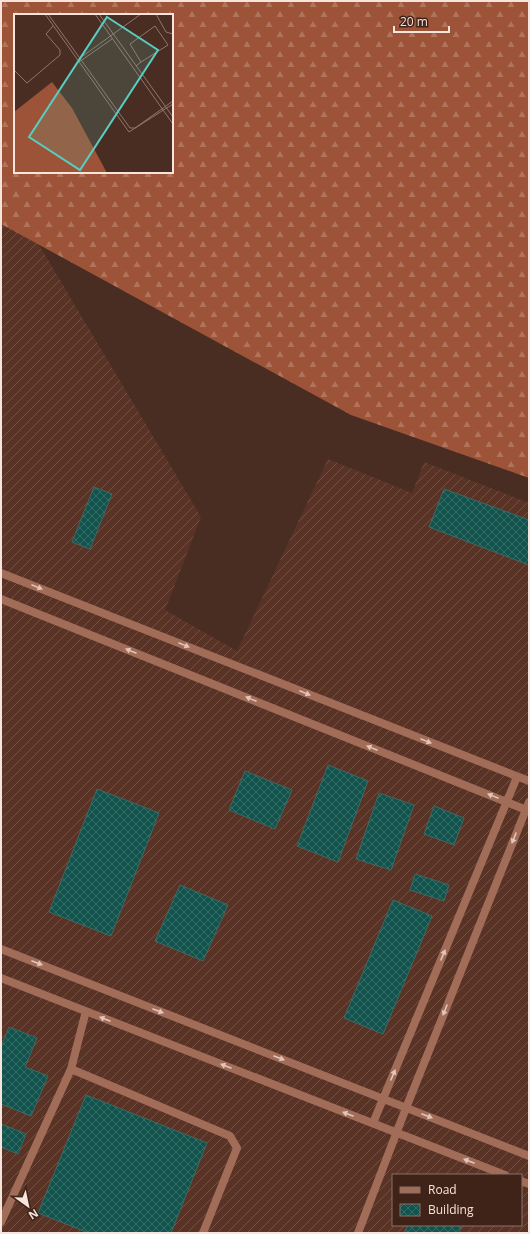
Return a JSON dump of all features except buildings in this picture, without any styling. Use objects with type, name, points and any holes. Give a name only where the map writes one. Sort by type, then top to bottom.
[{"type":"street","points":[[1,572],[529,782]]},
{"type":"street","points":[[1,599],[507,802],[528,807],[406,1108],[358,1233]]},
{"type":"street","points":[[373,1124],[517,777]]},
{"type":"street","points":[[1,949],[529,1156]]},
{"type":"street","points":[[1,978],[502,1174]]},
{"type":"street","points":[[1,1222],[71,1069],[86,1011]]},
{"type":"street","points":[[71,1069],[230,1136],[236,1148],[203,1233]]},
{"type":"shaded area","points":[[1,181],[201,517],[165,610],[237,651],[328,459],[412,493],[424,462],[529,503],[529,1233],[1,1233]]},
{"type":"green space","points":[[1,1],[529,1],[529,478],[351,415],[1,224]]}]
